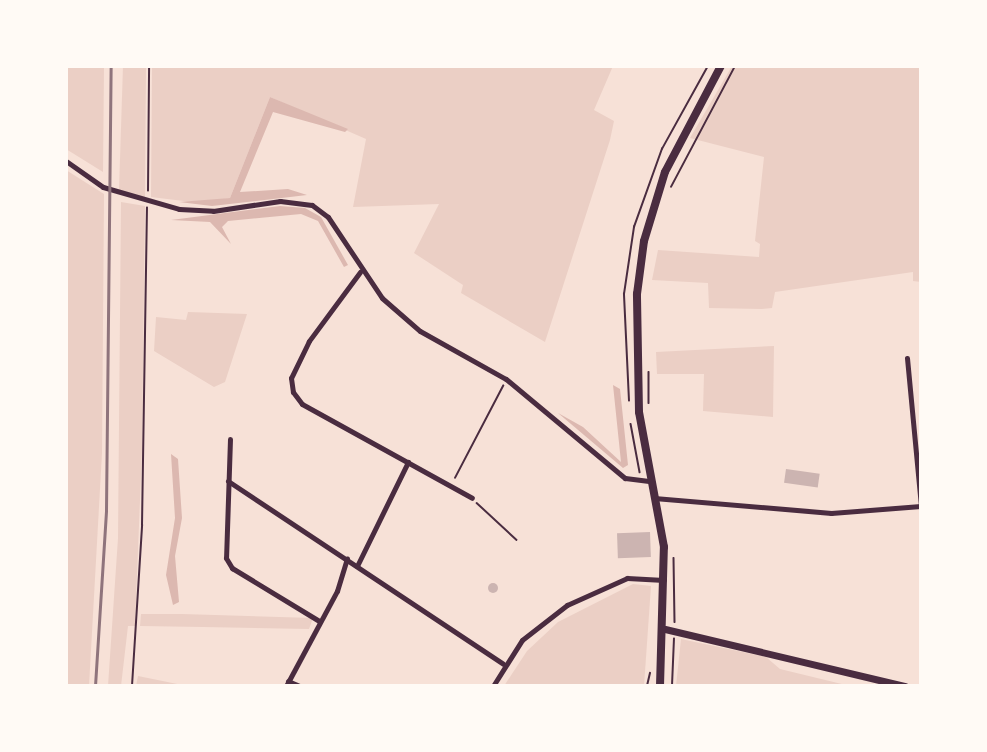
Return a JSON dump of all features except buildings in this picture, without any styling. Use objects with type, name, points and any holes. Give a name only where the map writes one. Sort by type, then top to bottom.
[{"type":"main road","points":[[660,686],[666,580],[654,498],[646,481],[636,364],[644,241],[664,172],[721,66]]},
{"type":"street","points":[[66,161],[103,187],[148,202],[198,211],[305,202],[328,217],[360,272],[420,331],[506,379],[625,478],[646,481]]},
{"type":"street","points":[[360,272],[309,341],[291,378],[293,392],[302,404],[452,484],[472,498]]},
{"type":"street","points":[[654,498],[831,513],[921,506],[907,358]]},
{"type":"street","points":[[230,440],[226,558],[232,568],[319,621]]},
{"type":"street","points":[[357,566],[408,462]]},
{"type":"street","points":[[228,481],[502,664]]},
{"type":"street","points":[[298,686],[287,684],[319,621],[338,591],[347,559]]},
{"type":"street","points":[[494,686],[502,664],[531,632],[583,595],[627,578],[666,580]]},
{"type":"street","points":[[665,629],[906,686]]},
{"type":"path","points":[[132,686],[142,525],[149,66]]},
{"type":"path","points":[[671,189],[735,66]]},
{"type":"path","points":[[648,362],[649,411]]},
{"type":"path","points":[[627,378],[646,481]]},
{"type":"path","points":[[452,484],[506,379]]},
{"type":"path","points":[[472,498],[517,540]]},
{"type":"path","points":[[672,686],[675,630]]},
{"type":"path","points":[[647,686],[649,679]]},
{"type":"shaded area","points":[[66,66],[104,66],[103,172],[66,149]]},
{"type":"shaded area","points":[[123,66],[146,66],[145,198],[119,190]]},
{"type":"shaded area","points":[[152,66],[613,66],[594,110],[614,121],[610,140],[545,342],[461,293],[463,285],[414,253],[439,204],[353,207],[366,139],[270,97],[230,198],[200,203],[151,197]]},
{"type":"shaded area","points":[[732,66],[921,66],[921,282],[913,281],[913,272],[775,292],[772,308],[762,309],[709,308],[708,283],[652,280],[658,250],[759,257],[760,244],[755,241],[764,157],[690,138]]},
{"type":"shaded area","points":[[270,97],[348,129],[345,132],[273,112],[240,192],[288,189],[307,195],[212,206],[179,202],[230,198]]},
{"type":"shaded area","points":[[66,170],[104,194],[102,453],[89,686],[66,686]]},
{"type":"shaded area","points":[[121,202],[145,206],[142,450],[135,626],[128,626],[121,686],[108,686],[118,538]]},
{"type":"shaded area","points":[[280,206],[305,208],[321,217],[348,265],[344,267],[318,221],[301,214],[228,221],[222,227],[231,244],[210,222],[171,220]]},
{"type":"shaded area","points":[[188,312],[247,314],[225,382],[214,387],[154,351],[156,317],[186,320]]},
{"type":"shaded area","points":[[774,346],[773,417],[703,411],[704,374],[657,374],[656,352]]},
{"type":"shaded area","points":[[613,385],[620,389],[628,465],[623,468],[558,413],[583,427],[621,462]]},
{"type":"shaded area","points":[[171,454],[178,459],[182,518],[175,556],[179,602],[173,605],[166,575],[175,518]]},
{"type":"shaded area","points":[[633,584],[651,586],[644,686],[504,686],[527,651],[558,622]]},
{"type":"shaded area","points":[[141,614],[313,618],[309,629],[140,626]]},
{"type":"shaded area","points":[[681,639],[766,657],[780,669],[850,686],[676,686]]},
{"type":"shaded area","points":[[138,676],[187,686],[136,686]]},
{"type":"railway","points":[[95,686],[106,510],[111,66]]}]
